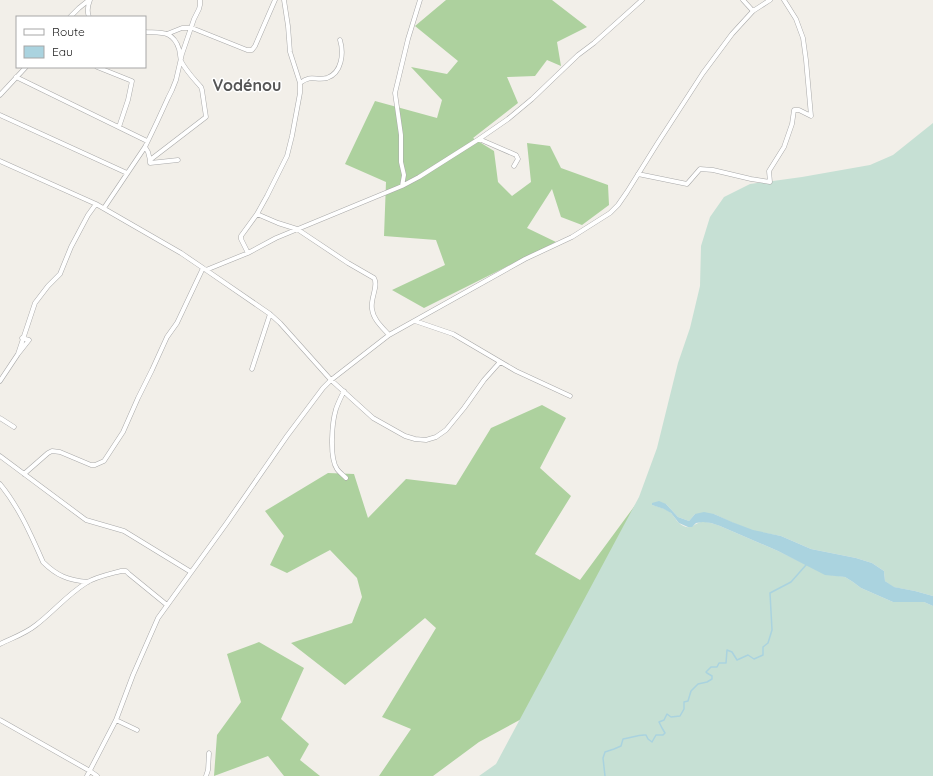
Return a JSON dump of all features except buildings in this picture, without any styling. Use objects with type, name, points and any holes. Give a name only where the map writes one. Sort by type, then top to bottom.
[{"type":"street","points":[[71,16],[89,0]]},
{"type":"street","points":[[88,16],[89,0]]},
{"type":"street","points":[[104,208],[145,147],[174,86],[194,19],[199,9],[200,0]]},
{"type":"street","points":[[167,34],[182,28],[192,28],[247,50],[252,50],[275,0]]},
{"type":"street","points":[[248,253],[241,238],[257,214],[287,156],[300,93],[300,83],[290,52],[288,21],[284,0]]},
{"type":"street","points":[[402,186],[404,175],[401,154],[401,136],[395,93],[408,39],[420,0]]},
{"type":"street","points":[[24,474],[52,451],[60,452],[91,465],[104,461],[123,432],[167,337],[177,323],[205,269],[248,253],[276,238],[402,186],[419,177],[479,139],[532,99],[578,55],[594,43],[642,0]]},
{"type":"street","points":[[743,0],[753,11]]},
{"type":"street","points":[[87,776],[116,720],[133,675],[158,618],[287,436],[323,388],[331,380],[389,335],[525,259],[572,238],[610,212],[627,192],[703,73],[732,34],[753,11],[770,0]]},
{"type":"street","points":[[638,174],[687,184],[700,169],[714,170],[770,182],[769,171],[784,147],[792,124],[794,110],[799,110],[811,116],[803,38],[796,19],[784,0]]},
{"type":"street","points":[[146,32],[167,34],[176,42],[181,60],[200,87],[206,117],[150,160]]},
{"type":"street","points":[[300,83],[310,78],[327,78],[335,73],[338,68],[342,52],[340,40]]},
{"type":"street","points":[[0,95],[25,68]]},
{"type":"street","points":[[100,68],[132,81],[128,100],[119,127]]},
{"type":"street","points":[[16,77],[147,141]]},
{"type":"street","points":[[0,115],[127,173]]},
{"type":"street","points":[[479,139],[516,155],[518,159],[514,166]]},
{"type":"street","points":[[145,147],[150,160]]},
{"type":"street","points":[[0,160],[104,208],[181,253],[205,269],[270,314],[280,323],[331,380],[373,418],[405,436],[426,440],[436,437],[446,430],[484,380],[500,362]]},
{"type":"street","points":[[150,160],[150,162],[178,160]]},
{"type":"street","points":[[0,381],[18,354],[22,338],[35,303],[48,286],[60,274],[71,246],[88,215],[96,204]]},
{"type":"street","points":[[257,214],[297,229],[348,263],[374,278],[376,285],[372,298],[372,309],[380,325],[389,335]]},
{"type":"street","points":[[252,369],[270,314]]},
{"type":"street","points":[[415,320],[453,334],[516,371],[570,396]]},
{"type":"street","points":[[344,391],[336,408],[332,436],[333,458],[336,468],[346,478]]},
{"type":"street","points":[[0,418],[14,427]]},
{"type":"street","points":[[0,456],[86,520],[124,531],[191,572]]},
{"type":"street","points":[[0,484],[25,522],[43,562],[67,579],[88,582]]},
{"type":"street","points":[[0,644],[34,626],[78,588],[88,582],[121,571],[129,574],[167,606]]},
{"type":"street","points":[[0,720],[97,776]]},
{"type":"street","points":[[116,720],[137,730]]},
{"type":"street","points":[[206,776],[208,770],[209,753]]},
{"type":"green space","points":[[446,0],[552,0],[587,27],[557,42],[561,66],[547,60],[535,76],[507,77],[518,103],[473,138],[494,151],[498,182],[512,196],[531,182],[527,143],[550,146],[561,168],[608,185],[609,205],[582,225],[561,217],[552,189],[527,228],[556,242],[424,308],[392,290],[445,265],[436,240],[384,236],[386,182],[345,164],[375,101],[437,118],[442,100],[411,67],[447,74],[458,61],[415,26]]},
{"type":"green space","points":[[933,123],[933,596],[893,587],[885,581],[884,571],[872,563],[856,558],[811,549],[781,536],[753,531],[714,514],[695,514],[689,521],[678,517],[666,504],[652,505],[668,511],[683,526],[690,527],[703,522],[720,526],[778,551],[825,574],[845,577],[861,588],[893,602],[924,602],[933,606],[933,776],[479,776],[496,764],[639,497],[657,448],[678,363],[690,328],[700,286],[701,246],[710,217],[724,197],[750,184],[802,177],[870,165],[893,155]]},
{"type":"green space","points":[[542,405],[566,418],[540,468],[571,496],[535,554],[580,580],[636,504],[538,710],[479,742],[433,776],[379,776],[411,729],[382,717],[436,628],[425,618],[345,685],[291,643],[352,623],[362,597],[357,578],[330,550],[287,573],[270,565],[284,536],[265,511],[328,473],[354,474],[368,518],[406,479],[456,485],[491,428]]},
{"type":"green space","points":[[259,642],[304,668],[281,719],[309,744],[300,760],[320,776],[284,776],[268,756],[214,776],[217,735],[241,702],[227,654]]},
{"type":"water","points":[[659,501],[666,504],[678,517],[689,521],[695,514],[704,512],[714,514],[753,530],[781,536],[811,549],[856,558],[872,563],[884,571],[885,581],[894,587],[933,596],[933,606],[924,602],[893,602],[861,588],[845,577],[825,575],[778,551],[711,523],[696,523],[692,527],[688,527],[679,523],[671,513],[652,505],[652,503]]},
{"type":"waterway","points":[[605,776],[603,758],[605,752],[621,746],[623,739],[646,735],[652,742],[656,735],[663,735],[665,733],[659,722],[664,720],[667,714],[671,717],[680,716],[684,709],[684,702],[688,701],[691,691],[698,684],[712,679],[712,676],[706,672],[711,667],[717,667],[719,663],[726,663],[727,650],[732,652],[737,660],[748,655],[754,659],[763,655],[763,647],[768,643],[772,630],[770,593],[791,582],[806,565]]},
{"type":"district","name":"Vodénou","points":[[247,85]]}]
